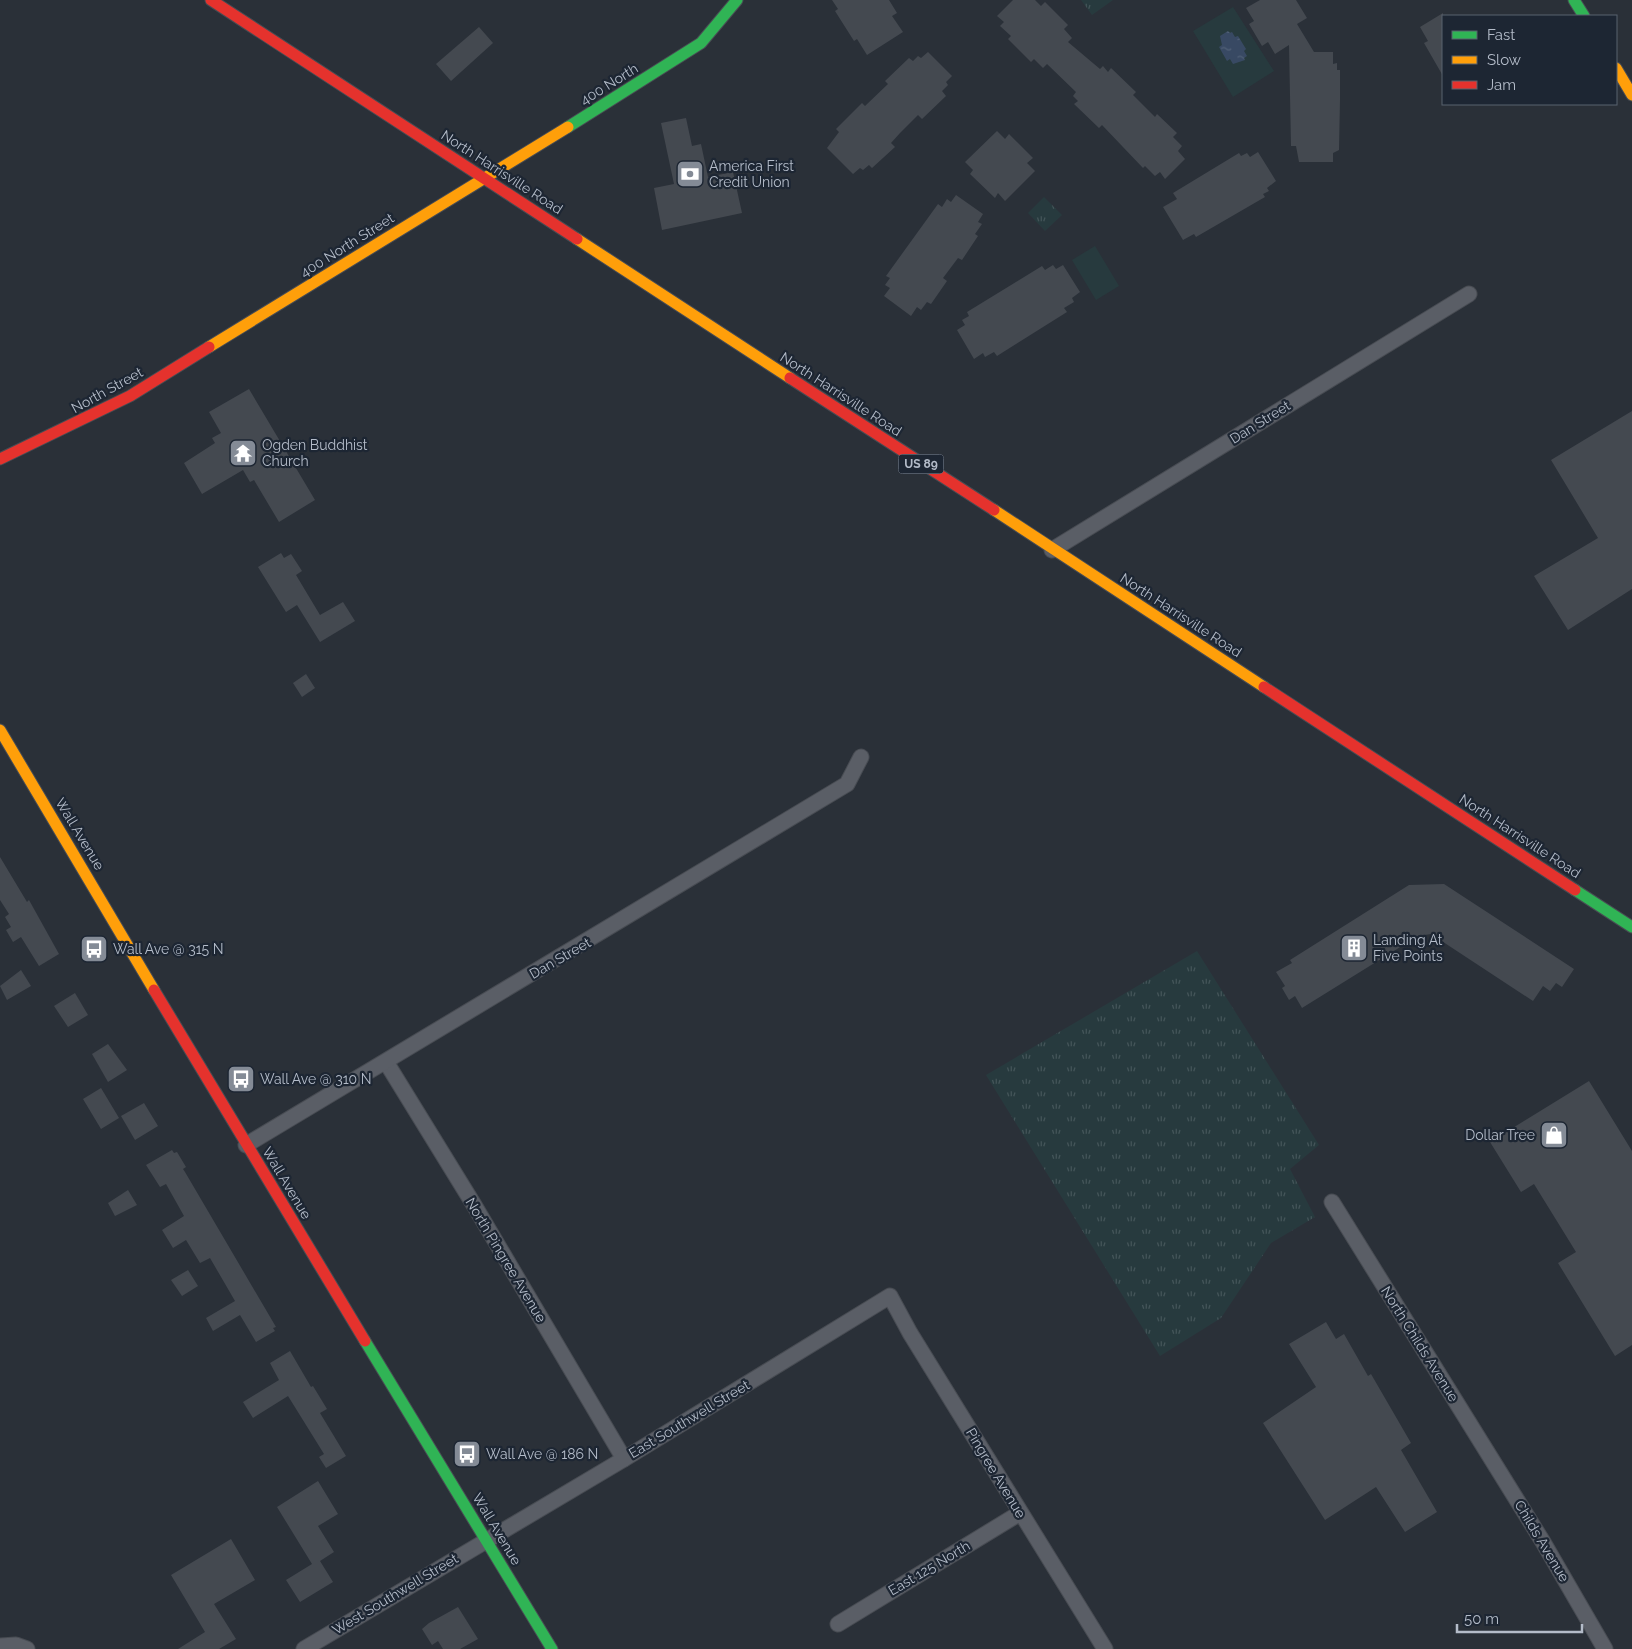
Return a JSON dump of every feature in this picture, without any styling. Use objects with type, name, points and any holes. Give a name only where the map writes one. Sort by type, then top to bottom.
[{"type":"main road","name":"North Harrisville Road","points":[[211,0],[1632,927]]},
{"type":"main road","name":"400 North","points":[[484,177],[627,92],[701,43],[737,0]]},
{"type":"main road","points":[[1574,0],[1583,15]]},
{"type":"main road","points":[[1617,70],[1632,95]]},
{"type":"main road","name":"400 North Street","points":[[225,339],[484,177]]},
{"type":"main road","name":"North Street","points":[[0,459],[94,415],[225,339]]},
{"type":"main road","name":"Wall Avenue","points":[[0,730],[246,1145],[552,1649]]},
{"type":"street","name":"Dan Street","points":[[1052,550],[1469,294]]},
{"type":"street","name":"Dan Street","points":[[246,1145],[847,784],[861,757]]},
{"type":"street","name":"North Pingree Avenue","points":[[386,1062],[474,1205],[624,1459]]},
{"type":"street","name":"North Childs Avenue","points":[[1332,1202],[1508,1486]]},
{"type":"street","name":"East Southwell Street","points":[[487,1540],[624,1459],[890,1296]]},
{"type":"street","name":"Pingree Avenue","points":[[890,1296],[910,1333],[1105,1649]]},
{"type":"street","name":"Childs Avenue","points":[[1508,1486],[1605,1649]]},
{"type":"street","name":"East 125 North","points":[[838,1624],[1020,1513]]},
{"type":"street","name":"West Southwell Street","points":[[304,1649],[487,1540]]},
{"type":"street","points":[[0,1646],[16,1645],[27,1649]]},
{"type":"green space","points":[[1081,0],[1113,0],[1092,15]]},
{"type":"green space","points":[[1233,7],[1274,71],[1233,97],[1193,31]]},
{"type":"green space","points":[[1044,197],[1062,215],[1045,231],[1028,213]]},
{"type":"green space","points":[[1095,246],[1119,286],[1096,300],[1072,260]]},
{"type":"green space","points":[[1197,951],[1319,1145],[1290,1169],[1315,1217],[1271,1243],[1221,1318],[1160,1356],[986,1075]]},
{"type":"water","points":[[1228,31],[1232,32],[1235,37],[1238,36],[1246,49],[1244,51],[1247,56],[1244,58],[1245,60],[1233,64],[1230,59],[1227,61],[1219,47],[1222,45],[1220,36]]},
{"type":"building","points":[[832,0],[889,0],[897,13],[892,16],[903,32],[867,55],[857,39],[854,41],[835,11],[838,9]]},
{"type":"building","points":[[1013,0],[1035,0],[1041,6],[1045,2],[1068,25],[1064,29],[1072,38],[1068,42],[1100,69],[1103,66],[1108,72],[1111,68],[1136,92],[1133,95],[1155,117],[1157,114],[1177,133],[1173,137],[1182,146],[1178,151],[1185,159],[1165,179],[1160,172],[1155,176],[1145,166],[1143,168],[1102,125],[1099,128],[1074,104],[1078,101],[1073,96],[1076,92],[1047,64],[1043,68],[1034,59],[1031,62],[1008,39],[1011,36],[1000,26],[1004,22],[997,16]]},
{"type":"building","points":[[1260,0],[1296,0],[1307,18],[1297,24],[1314,52],[1333,52],[1333,64],[1337,63],[1337,70],[1340,70],[1340,100],[1339,150],[1333,153],[1333,162],[1299,162],[1296,146],[1291,146],[1289,45],[1275,54],[1268,42],[1262,46],[1249,24],[1254,21],[1246,8]]},
{"type":"building","points":[[1443,13],[1442,74],[1424,43],[1428,41],[1420,27]]},
{"type":"building","points":[[479,27],[493,43],[451,81],[436,64]]},
{"type":"building","points":[[928,52],[952,76],[946,82],[948,85],[942,91],[946,96],[922,119],[918,115],[891,143],[895,147],[872,168],[869,165],[863,170],[860,168],[853,174],[827,148],[839,132],[836,129],[862,103],[865,106],[888,84],[885,81],[909,58],[913,61],[918,56],[921,58]]},
{"type":"building","name":"America First Credit Union","points":[[686,118],[692,146],[701,144],[708,177],[733,172],[742,213],[662,230],[654,188],[674,184],[661,123]]},
{"type":"building","points":[[997,131],[1005,139],[1009,134],[1033,158],[1027,163],[1035,171],[1005,201],[998,193],[995,198],[970,174],[973,170],[965,162]]},
{"type":"building","points":[[1258,152],[1276,181],[1267,188],[1269,191],[1263,194],[1265,197],[1196,237],[1194,234],[1183,240],[1163,207],[1177,199],[1173,193],[1239,153],[1241,156],[1247,153],[1250,157]]},
{"type":"building","points":[[956,195],[983,214],[978,222],[982,224],[975,234],[978,236],[962,260],[958,258],[943,278],[947,281],[931,304],[927,302],[921,310],[917,307],[911,316],[884,296],[890,288],[885,285],[890,278],[886,276],[938,204],[942,207],[947,199],[951,202]]},
{"type":"building","points":[[1053,265],[1056,269],[1063,265],[1080,292],[1072,298],[1074,302],[1064,308],[1067,312],[997,356],[994,352],[985,357],[983,353],[974,359],[957,330],[965,325],[962,320],[969,316],[967,312],[1042,266],[1045,270]]},
{"type":"building","name":"Ogden Buddhist Church","points":[[249,389],[315,500],[279,522],[254,480],[250,482],[243,470],[202,494],[184,463],[215,443],[212,438],[221,433],[209,412]]},
{"type":"building","points":[[1632,411],[1632,589],[1568,630],[1534,576],[1598,538],[1551,460]]},
{"type":"building","points":[[281,553],[284,558],[291,554],[302,571],[296,575],[320,615],[343,602],[355,621],[320,642],[297,605],[286,612],[258,567]]},
{"type":"building","points":[[306,674],[315,688],[302,697],[293,683]]},
{"type":"building","points":[[0,857],[27,902],[29,900],[59,954],[39,966],[21,937],[13,942],[6,930],[11,927],[5,917],[9,914],[0,900]]},
{"type":"building","name":"Landing At Five Points","points":[[1444,884],[1574,969],[1562,987],[1556,983],[1550,991],[1543,986],[1533,1001],[1431,934],[1418,936],[1302,1008],[1295,996],[1289,1000],[1282,988],[1285,986],[1276,972],[1292,963],[1290,960],[1409,885]]},
{"type":"building","points":[[21,970],[31,986],[7,1000],[0,986]]},
{"type":"building","points":[[75,993],[88,1015],[68,1027],[54,1006]]},
{"type":"building","points":[[108,1044],[127,1070],[108,1082],[92,1054]]},
{"type":"building","points":[[1589,1081],[1632,1151],[1632,1345],[1615,1356],[1558,1263],[1576,1252],[1534,1184],[1521,1192],[1490,1142]]},
{"type":"building","points":[[101,1088],[119,1118],[101,1129],[83,1099]]},
{"type":"building","points":[[144,1103],[158,1126],[135,1140],[121,1116]]},
{"type":"building","points":[[172,1150],[174,1153],[177,1152],[186,1167],[183,1169],[276,1327],[273,1328],[275,1331],[256,1342],[240,1315],[213,1331],[206,1318],[235,1301],[210,1258],[200,1263],[186,1240],[173,1248],[162,1230],[184,1216],[166,1184],[160,1187],[146,1165]]},
{"type":"building","points":[[128,1190],[137,1205],[115,1216],[108,1203]]},
{"type":"building","points":[[188,1270],[198,1286],[182,1296],[171,1280]]},
{"type":"building","points":[[1326,1322],[1336,1339],[1344,1334],[1368,1376],[1371,1374],[1411,1443],[1401,1450],[1437,1512],[1405,1532],[1376,1487],[1325,1520],[1263,1423],[1316,1387],[1289,1344]]},
{"type":"building","points":[[290,1351],[311,1387],[313,1386],[327,1409],[320,1413],[346,1456],[326,1468],[319,1457],[324,1454],[288,1396],[253,1418],[243,1402],[279,1380],[270,1363]]},
{"type":"building","points":[[318,1481],[338,1514],[318,1526],[334,1552],[320,1561],[333,1582],[300,1602],[286,1580],[312,1564],[277,1507]]},
{"type":"building","points":[[231,1539],[255,1580],[214,1604],[236,1639],[219,1649],[178,1649],[205,1632],[171,1575]]},
{"type":"building","points":[[458,1607],[478,1639],[460,1649],[443,1649],[438,1641],[432,1645],[422,1629]]},
{"type":"traffic: fast","points":[[568,127],[701,43],[737,0]]},
{"type":"traffic: fast","points":[[1574,0],[1583,15]]},
{"type":"traffic: fast","points":[[1575,890],[1632,927]]},
{"type":"traffic: fast","points":[[365,1341],[552,1649]]},
{"type":"traffic: slow","points":[[1617,70],[1632,95]]},
{"type":"traffic: slow","points":[[209,347],[568,127]]},
{"type":"traffic: slow","points":[[577,239],[790,378]]},
{"type":"traffic: slow","points":[[994,510],[1264,687]]},
{"type":"traffic: slow","points":[[0,730],[154,990]]},
{"type":"traffic: jam","points":[[211,0],[577,239]]},
{"type":"traffic: jam","points":[[0,459],[130,396],[209,347]]},
{"type":"traffic: jam","points":[[790,378],[994,510]]},
{"type":"traffic: jam","points":[[1264,687],[1575,890]]},
{"type":"traffic: jam","points":[[154,990],[365,1341]]},
{"type":"place","name":"America First Credit Union","points":[[690,174]]},
{"type":"place","name":"Ogden Buddhist Church","points":[[243,453]]},
{"type":"place","name":"Landing At Five Points","points":[[1354,948]]},
{"type":"place","name":"Wall Ave @ 315 N","points":[[94,949]]},
{"type":"place","name":"Wall Ave @ 310 N","points":[[241,1079]]},
{"type":"place","name":"Dollar Tree","points":[[1554,1135]]},
{"type":"place","name":"Wall Ave @ 186 N","points":[[467,1454]]}]
